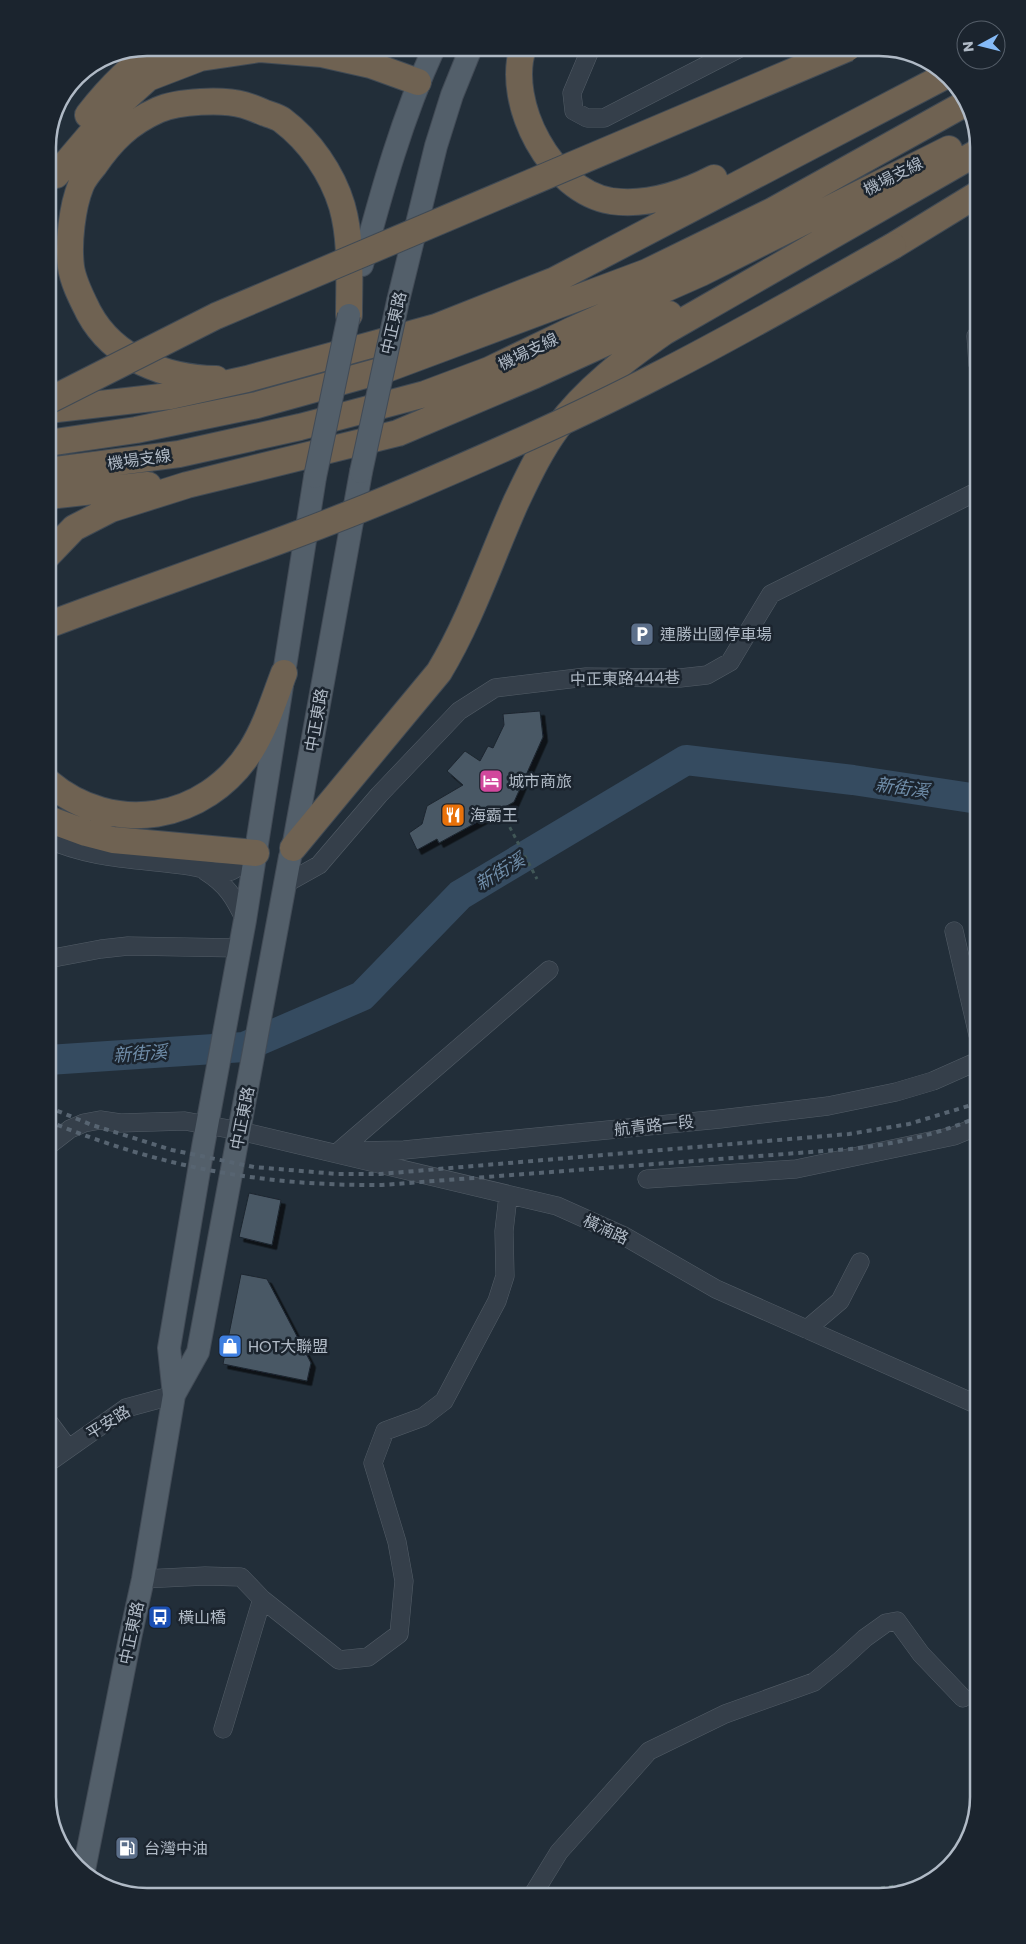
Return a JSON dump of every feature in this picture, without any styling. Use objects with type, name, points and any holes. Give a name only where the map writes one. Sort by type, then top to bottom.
[{"type":"highway","points":[[56,175],[85,118],[111,86],[137,61],[145,56]]},
{"type":"highway","points":[[56,178],[108,114],[148,78],[200,58],[213,56]]},
{"type":"highway","points":[[331,56],[371,65],[418,82]]},
{"type":"highway","points":[[521,56],[521,95],[532,130],[549,160],[569,180],[581,188],[611,201],[648,201],[689,191],[867,104],[938,80]]},
{"type":"highway","points":[[56,397],[216,316],[829,56]]},
{"type":"highway","points":[[56,409],[170,396],[247,379],[436,327],[555,280],[938,80]]},
{"type":"highway","points":[[247,379],[205,378],[149,367],[122,352],[104,334],[92,319],[82,299],[71,268],[72,222],[81,184],[104,151],[125,129],[159,109],[199,101],[242,104],[281,119],[305,142],[327,170],[342,207],[349,246],[349,315]]},
{"type":"highway","name":"機場支線","points":[[56,442],[136,430],[257,405],[386,369],[647,272],[772,211],[960,106]]},
{"type":"highway","name":"機場支線","points":[[56,470],[179,454],[300,427],[425,394],[489,370],[570,331],[701,273],[969,138]]},
{"type":"highway","points":[[292,852],[439,672],[460,632],[530,472],[556,429],[582,397],[619,364],[664,332],[970,157]]},
{"type":"highway","points":[[56,622],[273,544],[404,492],[524,440],[655,377],[770,316],[893,246],[970,199]]},
{"type":"highway","points":[[56,547],[74,528],[111,509],[187,485],[398,433],[534,375],[779,265]]},
{"type":"highway","points":[[56,495],[232,474]]},
{"type":"highway","points":[[56,789],[90,808],[117,815],[151,815],[183,808],[215,789],[251,751],[264,725],[284,673]]},
{"type":"highway","points":[[56,821],[86,833],[113,840],[256,853]]},
{"type":"main road","name":"中正東路","points":[[85,1863],[143,1579],[174,1395],[169,1348],[207,1124],[245,920],[315,477],[349,315],[388,167],[418,82],[430,56]]},
{"type":"main road","name":"中正東路","points":[[174,1395],[198,1352],[361,472],[398,301],[436,146],[452,95],[468,56]]},
{"type":"main road","points":[[418,82],[452,95]]},
{"type":"main road","points":[[256,853],[292,852]]},
{"type":"street","points":[[588,56],[572,93],[574,111],[587,118],[604,118],[724,56]]},
{"type":"street","name":"中正東路444巷","points":[[285,884],[319,864],[379,795],[459,711],[495,688],[586,677],[680,678],[707,675],[730,662],[772,594],[970,495]]},
{"type":"street","points":[[56,842],[81,851],[192,866],[219,872],[232,870],[256,853]]},
{"type":"street","points":[[205,870],[221,882],[234,897],[245,920]]},
{"type":"street","points":[[954,932],[970,1001]]},
{"type":"street","points":[[56,958],[120,947],[240,948]]},
{"type":"street","points":[[331,1151],[549,970]]},
{"type":"street","name":"航青路一段","points":[[331,1151],[404,1150],[720,1119],[828,1106],[896,1092],[924,1084],[970,1064]]},
{"type":"street","name":"橫湳路","points":[[56,1140],[84,1123],[100,1120],[120,1122],[185,1121],[331,1151],[508,1196],[557,1206],[624,1236],[716,1289],[970,1401]]},
{"type":"street","points":[[647,1179],[796,1169],[945,1138],[970,1129]]},
{"type":"street","points":[[143,1579],[205,1576],[241,1577],[262,1599],[339,1660],[368,1657],[399,1634],[404,1581],[397,1542],[373,1463],[385,1431],[423,1417],[444,1401],[497,1301],[504,1276],[504,1231],[508,1196]]},
{"type":"street","points":[[807,1329],[840,1301],[860,1262]]},
{"type":"street","name":"平安路","points":[[56,1457],[126,1408],[174,1395]]},
{"type":"street","points":[[56,1432],[68,1448]]},
{"type":"street","points":[[223,1729],[262,1599]]},
{"type":"street","points":[[537,1888],[559,1852],[649,1751],[725,1714],[814,1682],[842,1660],[865,1638],[886,1623],[897,1621],[921,1654],[963,1698]]},
{"type":"path","points":[[506,820],[537,879]]},
{"type":"path","points":[[878,1888],[895,1886]]},
{"type":"building","name":"城市商旅","points":[[540,711],[543,737],[514,802],[439,843],[437,839],[417,850],[409,833],[422,824],[427,806],[463,785],[447,771],[465,751],[480,761],[488,746],[493,748],[504,725],[503,714]]},
{"type":"building","points":[[249,1193],[281,1200],[272,1245],[239,1237]]},
{"type":"building","points":[[241,1274],[267,1279],[311,1363],[307,1381],[223,1364]]},
{"type":"waterway","name":"新街溪","points":[[56,1059],[244,1047],[362,996],[460,895],[686,760],[853,780],[970,798]]},
{"type":"railway","points":[[56,1110],[92,1125],[172,1150],[254,1167],[338,1174],[380,1174],[849,1134],[909,1124],[970,1105]]},
{"type":"railway","points":[[56,1124],[130,1151],[212,1171],[295,1182],[382,1185],[850,1149],[915,1138],[970,1120]]},
{"type":"place","name":"連勝出國停車場","points":[[642,634]]},
{"type":"place","name":"城市商旅","points":[[491,781]]},
{"type":"place","name":"海霸王","points":[[453,815]]},
{"type":"place","name":"HOT大聯盟","points":[[230,1346]]},
{"type":"place","name":"橫山橋","points":[[160,1617]]},
{"type":"place","name":"台灣中油","points":[[127,1848]]}]
